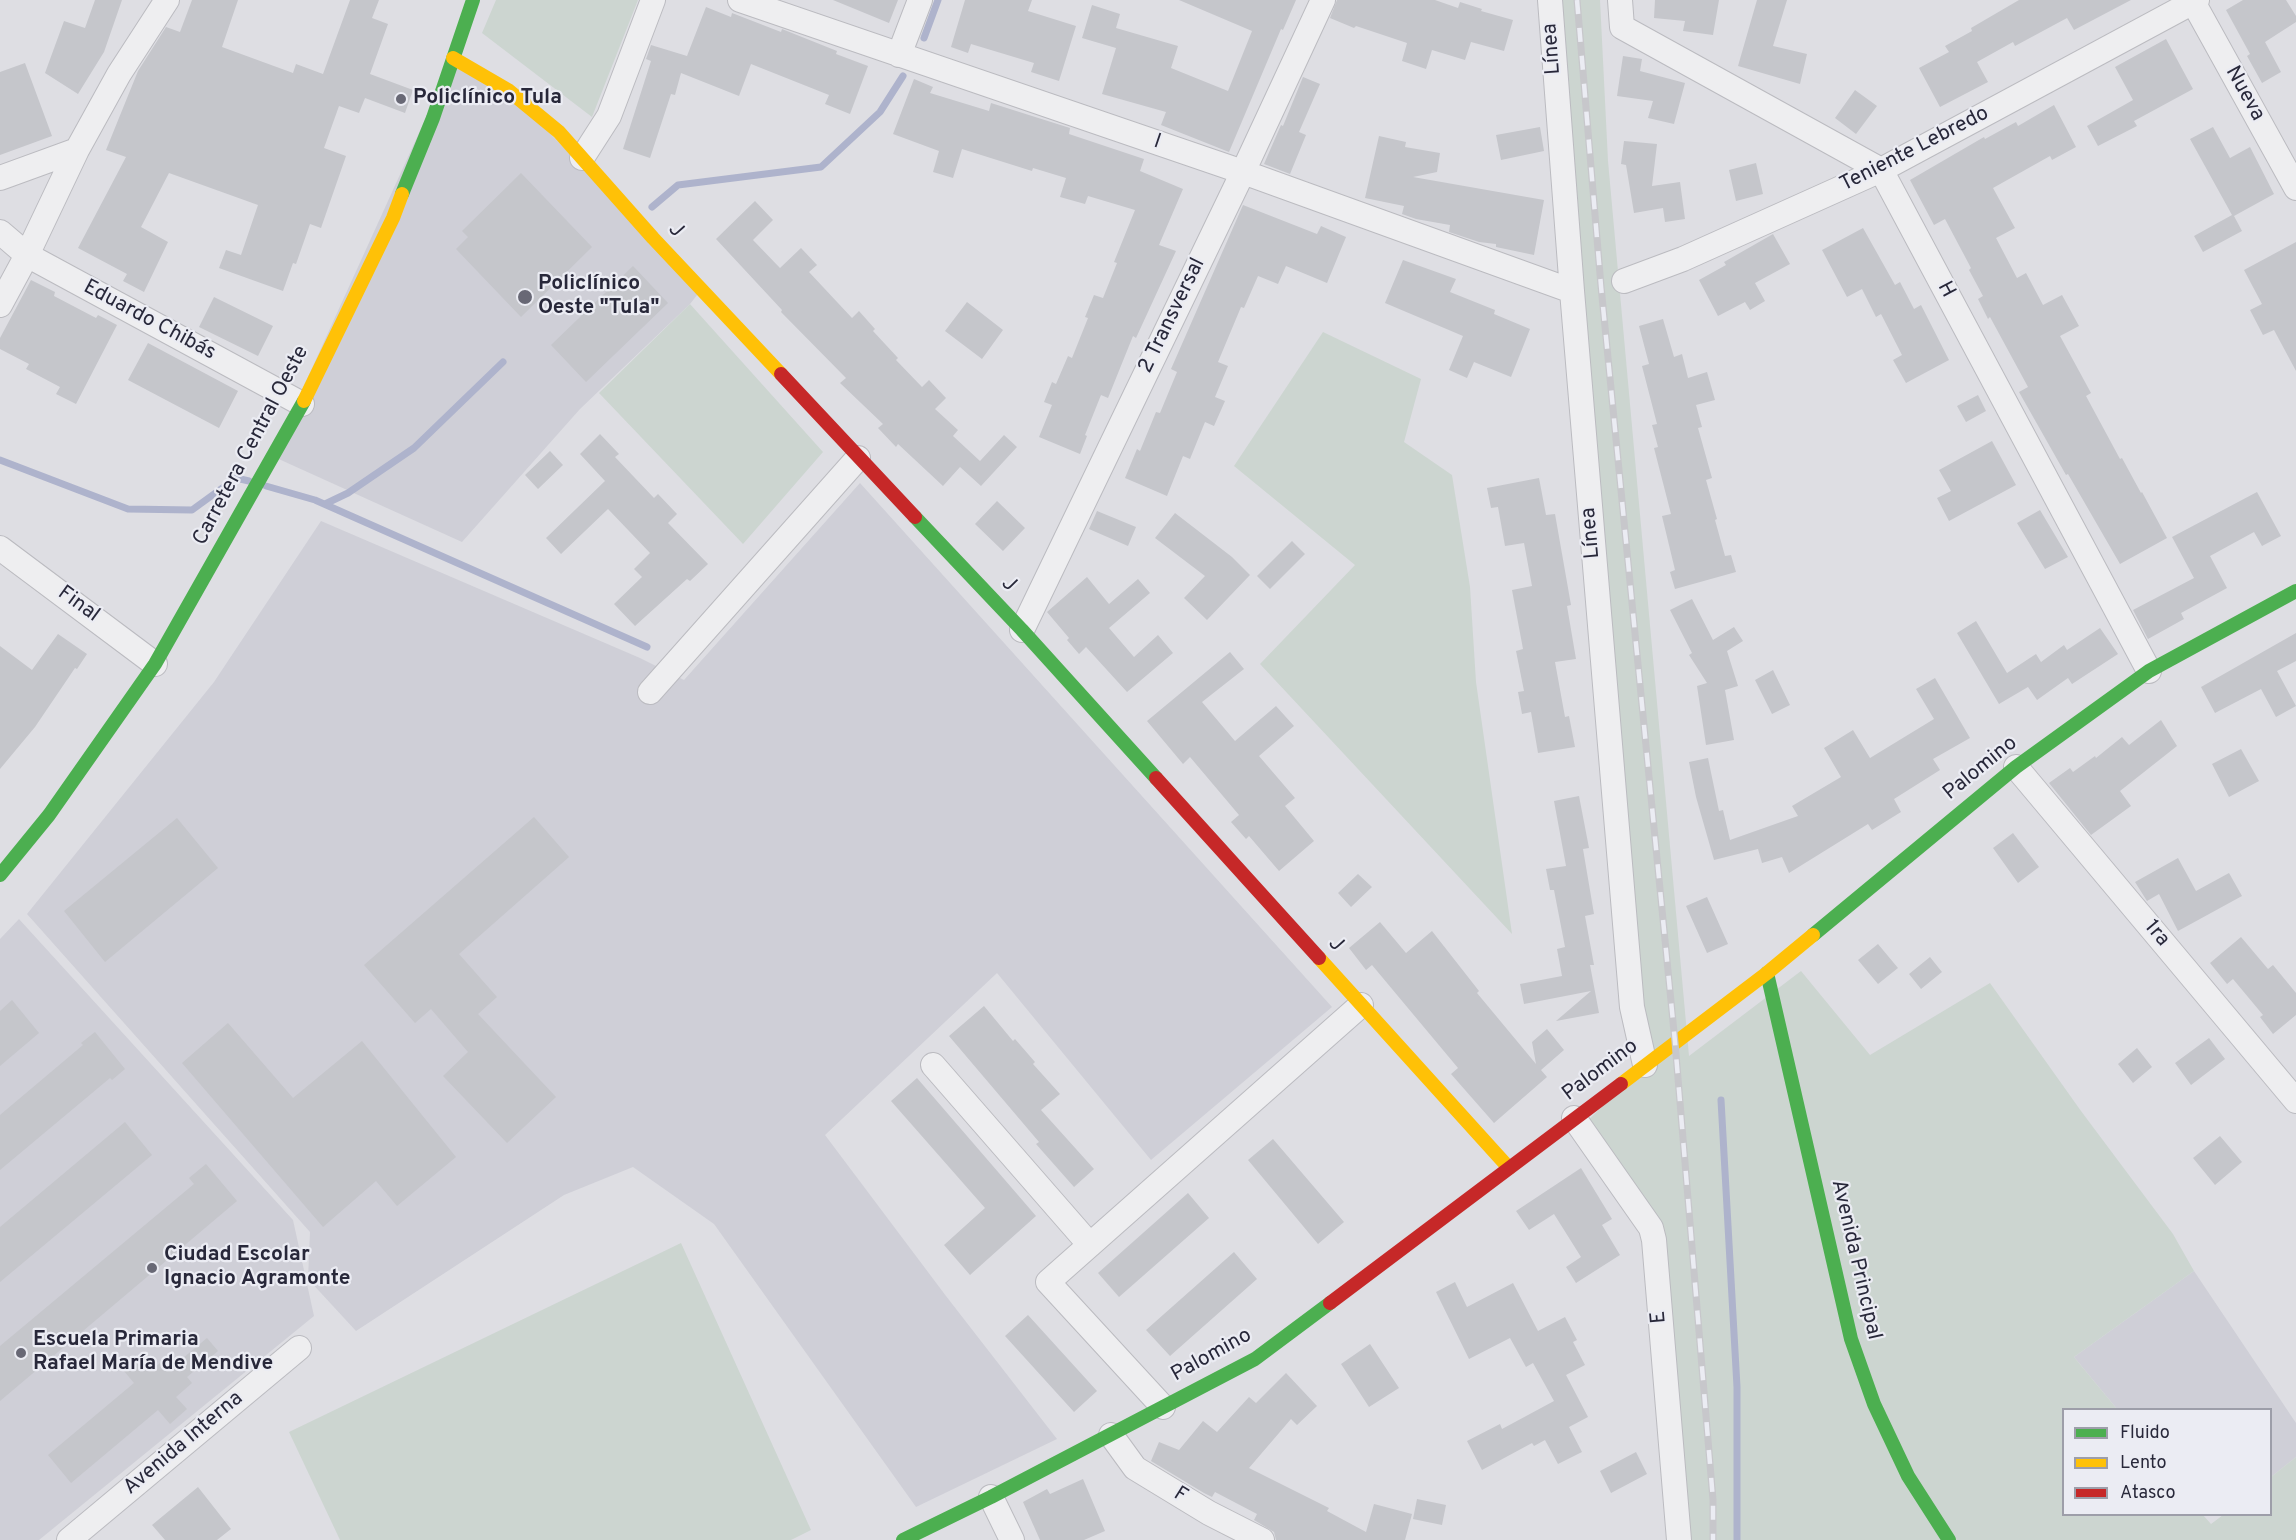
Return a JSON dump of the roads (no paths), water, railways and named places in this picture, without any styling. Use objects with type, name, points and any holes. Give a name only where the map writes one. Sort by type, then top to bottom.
[{"type":"main road","name":"Carretera Central Oeste","points":[[0,875],[49,815],[155,664],[302,404],[393,218],[433,118],[473,0]]},
{"type":"main road","name":"J","points":[[453,58],[508,90],[559,132],[661,246],[858,458],[1022,630],[1509,1168]]},
{"type":"main road","name":"Palomino","points":[[903,1540],[991,1497],[1255,1359],[1767,973],[2016,767],[2149,671],[2296,591]]},
{"type":"main road","name":"Avenida Principal","points":[[1767,973],[1851,1339],[1874,1404],[1908,1476],[1949,1540]]},
{"type":"street","points":[[0,305],[27,255],[77,150],[119,74],[167,0]]},
{"type":"street","points":[[582,158],[609,116],[653,0]]},
{"type":"street","name":"I","points":[[740,0],[1243,172],[1572,291]]},
{"type":"street","points":[[899,55],[920,0]]},
{"type":"street","name":"2 Transversal","points":[[1022,630],[1243,172],[1323,0]]},
{"type":"street","name":"Línea","points":[[1550,0],[1632,1007],[1645,1065]]},
{"type":"street","points":[[1620,0],[1622,27],[1881,170]]},
{"type":"street","name":"Teniente Lebredo","points":[[1624,281],[1683,259],[1881,170],[2194,1]]},
{"type":"street","name":"Nueva","points":[[2194,1],[2296,188]]},
{"type":"street","points":[[0,178],[77,150]]},
{"type":"street","name":"H","points":[[1881,170],[2149,671]]},
{"type":"street","name":"Eduardo Chibás","points":[[0,232],[27,255],[302,404]]},
{"type":"street","points":[[650,692],[858,458]]},
{"type":"street","name":"Final","points":[[0,548],[155,664]]},
{"type":"street","name":"1ra","points":[[2016,767],[2296,1101]]},
{"type":"street","points":[[1163,1407],[1048,1282],[1361,1005]]},
{"type":"street","points":[[933,1065],[1090,1245]]},
{"type":"street","name":"E","points":[[1574,1118],[1651,1228],[1654,1240],[1679,1540]]},
{"type":"street","name":"Avenida Interna","points":[[69,1540],[299,1348]]},
{"type":"street","name":"F","points":[[1111,1435],[1135,1468],[1209,1513],[1262,1540]]},
{"type":"street","points":[[991,1497],[1012,1540]]},
{"type":"waterway","points":[[924,38],[938,0]]},
{"type":"waterway","points":[[652,207],[678,185],[821,167],[880,112],[903,76]]},
{"type":"waterway","points":[[325,504],[348,493],[414,448],[503,362]]},
{"type":"waterway","points":[[0,460],[128,509],[192,510],[236,478],[249,481]]},
{"type":"waterway","points":[[266,486],[315,500],[647,647]]},
{"type":"waterway","points":[[1721,1100],[1737,1387],[1737,1540]]},
{"type":"railway","points":[[1577,0],[1601,286],[1675,1042],[1713,1500],[1713,1540]]},
{"type":"place","name":"Policlínico Tula","points":[[401,99]]},
{"type":"place","name":"Policlínico Oeste \"Tula\"","points":[[525,297]]},
{"type":"place","name":"Ciudad Escolar Ignacio Agramonte","points":[[152,1268]]},
{"type":"place","name":"Escuela Primaria Rafael María de Mendive","points":[[21,1353]]}]
